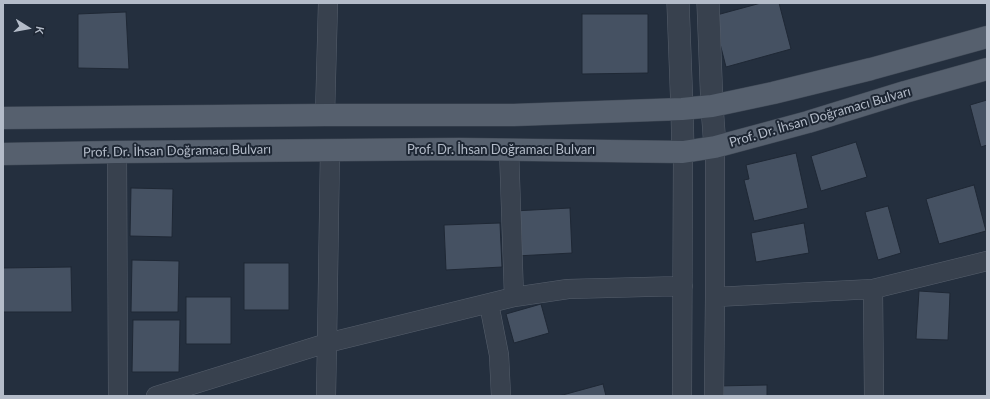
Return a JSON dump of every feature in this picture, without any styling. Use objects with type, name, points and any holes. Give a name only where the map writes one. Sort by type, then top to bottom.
[{"type":"main road","points":[[3,118],[514,115],[682,109],[712,106],[781,91],[871,69],[987,37]]},
{"type":"main road","name":"Prof. Dr. İhsan Doğramacı Bulvarı","points":[[3,154],[459,149],[683,152],[715,147],[808,122],[905,92],[987,69]]},
{"type":"street","points":[[325,115],[328,3]]},
{"type":"street","points":[[678,3],[683,152],[682,396]]},
{"type":"street","points":[[708,3],[715,147],[714,396]]},
{"type":"street","points":[[326,396],[330,150]]},
{"type":"street","points":[[509,150],[514,298]]},
{"type":"street","points":[[117,152],[118,396]]},
{"type":"street","points":[[715,297],[873,289],[987,261]]},
{"type":"street","points":[[156,396],[327,344],[514,298],[568,289],[683,286]]},
{"type":"street","points":[[873,289],[874,396]]},
{"type":"street","points":[[489,304],[499,355],[501,396]]},
{"type":"building","points":[[761,3],[779,3],[791,49],[726,67],[713,16]]},
{"type":"building","points":[[126,12],[129,69],[78,68],[78,14]]},
{"type":"building","points":[[582,14],[648,14],[648,73],[582,74]]},
{"type":"building","points":[[987,100],[987,145],[981,147],[970,105]]},
{"type":"building","points":[[856,142],[867,177],[821,191],[811,156]]},
{"type":"building","points":[[796,153],[808,208],[754,221],[744,180],[749,179],[746,165]]},
{"type":"building","points":[[974,185],[986,231],[939,244],[926,199]]},
{"type":"building","points":[[131,188],[173,189],[172,237],[130,236]]},
{"type":"building","points":[[888,206],[901,253],[878,260],[865,212]]},
{"type":"building","points":[[570,208],[572,253],[516,256],[514,211]]},
{"type":"building","points":[[500,223],[502,267],[446,270],[444,225]]},
{"type":"building","points":[[804,223],[809,253],[756,262],[751,233]]},
{"type":"building","points":[[132,260],[179,261],[178,312],[131,312]]},
{"type":"building","points":[[244,263],[289,263],[289,310],[244,310]]},
{"type":"building","points":[[71,267],[72,312],[3,312],[3,268]]},
{"type":"building","points":[[919,291],[950,293],[948,340],[916,339]]},
{"type":"building","points":[[186,297],[231,297],[231,344],[186,344]]},
{"type":"building","points":[[541,304],[549,333],[514,343],[506,314]]},
{"type":"building","points":[[133,320],[180,320],[179,372],[132,372]]},
{"type":"building","points":[[603,384],[606,396],[559,396]]},
{"type":"building","points":[[767,385],[767,396],[717,396],[717,386]]}]
